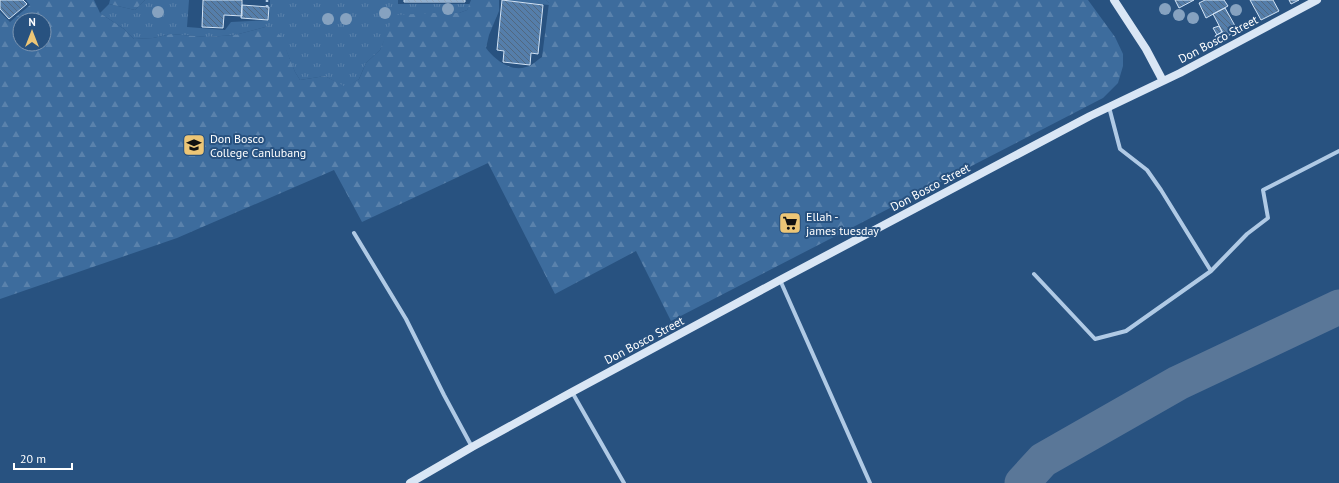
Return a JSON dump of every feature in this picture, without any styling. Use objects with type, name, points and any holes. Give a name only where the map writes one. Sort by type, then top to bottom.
[{"type":"street","points":[[1114,0],[1163,81]]},
{"type":"street","name":"Don Bosco Street","points":[[410,483],[572,392],[780,280],[1108,106],[1163,81],[1317,0]]},
{"type":"street","points":[[1108,106],[1120,149],[1147,170],[1211,271]]},
{"type":"street","points":[[1034,274],[1095,339],[1126,332],[1211,271],[1247,234],[1268,218],[1263,190],[1339,150]]},
{"type":"street","points":[[354,233],[406,319],[472,447]]},
{"type":"street","points":[[780,280],[870,483]]},
{"type":"street","points":[[572,392],[624,483]]},
{"type":"path","points":[[267,0],[267,7]]},
{"type":"green space","points":[[26,0],[94,0],[100,13],[124,29],[134,39],[153,38],[171,34],[207,37],[235,35],[269,26],[281,36],[295,72],[300,80],[325,76],[346,87],[359,79],[366,63],[380,50],[390,25],[396,15],[459,13],[467,10],[471,0],[499,0],[499,11],[489,35],[486,48],[494,57],[504,64],[515,68],[520,68],[532,64],[542,57],[549,3],[546,0],[1088,0],[1115,37],[1123,54],[1123,66],[1118,83],[1103,98],[671,321],[636,251],[555,294],[488,163],[362,222],[334,170],[177,238],[0,299],[0,12],[10,22],[12,20],[12,52],[52,52],[52,12],[22,12],[30,5]]},
{"type":"green space","points":[[110,0],[145,0],[135,10],[109,4]]},
{"type":"green space","points":[[145,0],[189,0],[187,27],[225,30],[231,22],[269,20],[270,0],[398,0],[398,4],[470,4],[467,10],[459,13],[435,13],[385,39],[380,50],[366,63],[359,79],[346,88],[325,76],[300,80],[286,50],[269,26],[235,35],[207,37],[171,34],[153,38],[134,39],[124,29],[100,13],[109,4],[135,10]]},
{"type":"green space","points":[[501,0],[546,0],[549,5]]},
{"type":"building","points":[[0,0],[23,0],[27,4],[17,12],[12,12],[12,16],[9,19],[0,9]]},
{"type":"building","points":[[203,0],[242,0],[242,16],[224,15],[223,28],[202,27]]},
{"type":"building","points":[[404,0],[465,0],[465,2],[404,2]]},
{"type":"building","points":[[502,0],[543,5],[538,54],[531,53],[530,65],[503,62],[504,51],[497,50]]},
{"type":"building","points":[[1175,0],[1194,0],[1179,8]]},
{"type":"building","points":[[1205,0],[1224,0],[1228,6],[1206,18],[1199,3]]},
{"type":"building","points":[[1250,0],[1273,0],[1279,11],[1261,20]]},
{"type":"building","points":[[1289,0],[1299,0],[1291,4]]},
{"type":"building","points":[[242,5],[269,7],[268,20],[241,18]]},
{"type":"building","points":[[1225,8],[1238,31],[1225,37],[1213,14]]},
{"type":"building","points":[[1219,26],[1222,32],[1217,35],[1213,28]]},
{"type":"building","points":[[1222,32],[1226,39],[1219,43],[1215,36]]},
{"type":"waterway","points":[[1022,483],[1043,460],[1178,383],[1339,307]]},
{"type":"place","name":"Don Bosco College Canlubang","points":[[194,145]]},
{"type":"place","name":"Ellah - james tuesday","points":[[790,223]]}]
